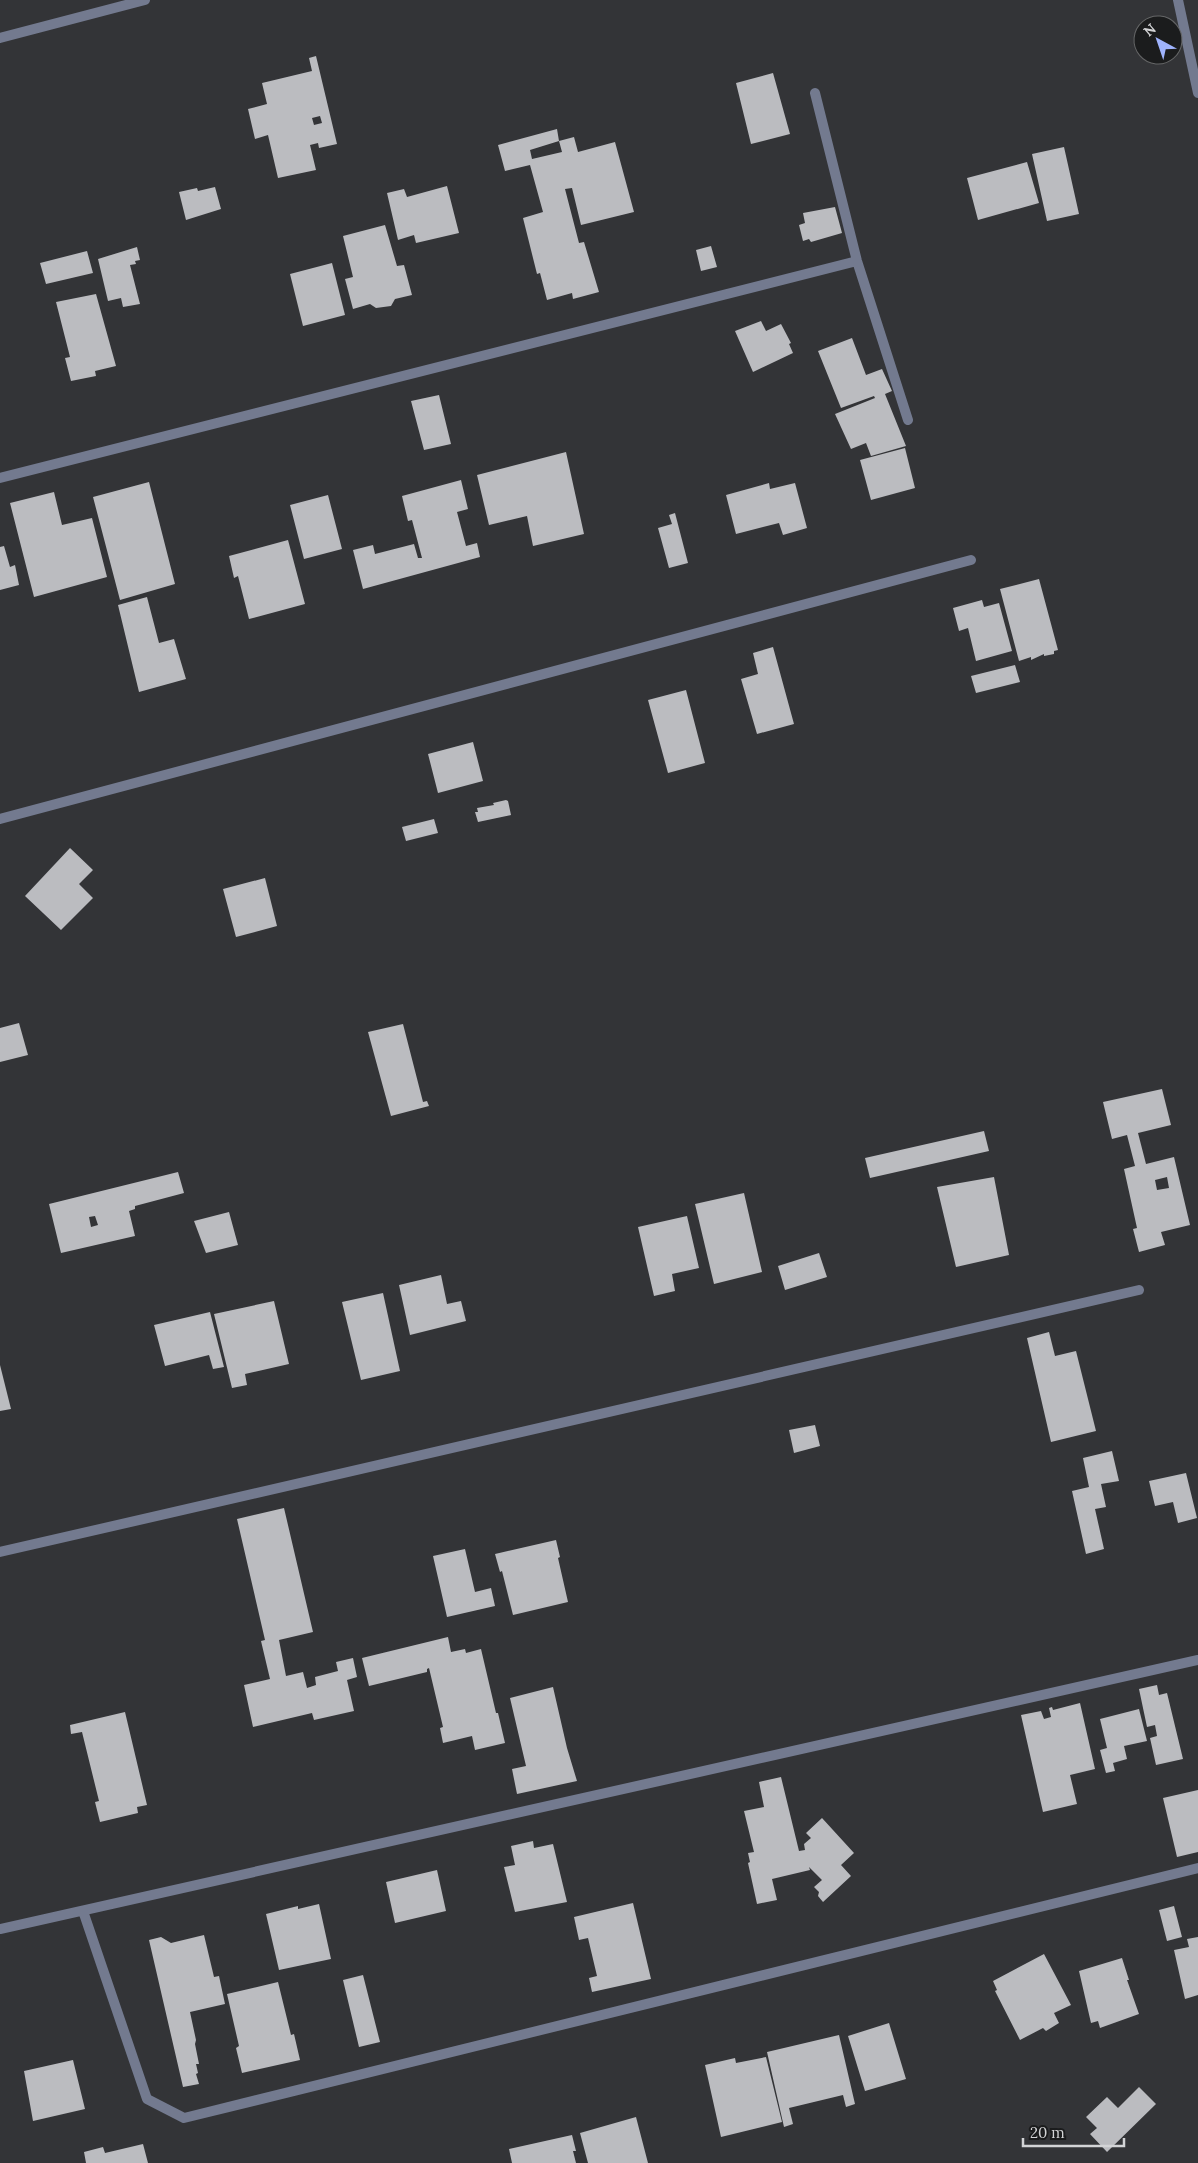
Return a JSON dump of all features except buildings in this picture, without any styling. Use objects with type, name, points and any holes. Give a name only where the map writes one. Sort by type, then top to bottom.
[{"type":"street","points":[[0,38],[145,0]]},
{"type":"street","points":[[1178,0],[1198,93]]},
{"type":"street","points":[[815,93],[857,261],[908,420]]},
{"type":"street","points":[[0,478],[857,261]]},
{"type":"street","points":[[0,819],[971,560]]},
{"type":"street","points":[[0,1552],[1139,1290]]},
{"type":"street","points":[[0,1929],[1198,1660]]},
{"type":"street","points":[[82,1911],[147,2099],[184,2118],[1198,1868]]}]
